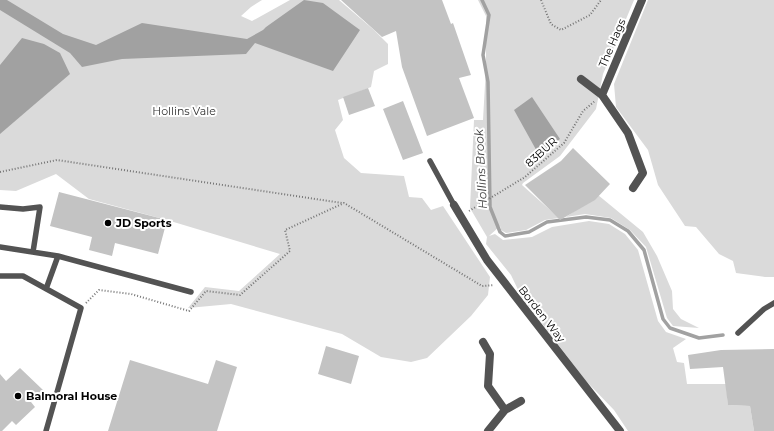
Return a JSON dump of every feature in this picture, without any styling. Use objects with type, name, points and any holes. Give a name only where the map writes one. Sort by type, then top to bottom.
[{"type":"street","name":"The Hags","points":[[602,95],[642,0]]},
{"type":"street","points":[[580,79],[602,95],[628,133],[643,173],[633,188]]},
{"type":"street","name":"Borden Way","points":[[454,205],[487,260],[620,431]]},
{"type":"street","points":[[483,342],[490,354],[488,386],[505,410]]},
{"type":"street","points":[[488,431],[505,410],[521,400]]},
{"type":"lane","points":[[430,161],[454,205]]},
{"type":"lane","points":[[0,207],[23,209],[40,207],[34,252]]},
{"type":"lane","points":[[0,247],[58,256],[192,292]]},
{"type":"lane","points":[[46,289],[58,256]]},
{"type":"lane","points":[[0,276],[23,276],[81,308],[46,431]]},
{"type":"lane","points":[[738,333],[764,309],[774,303]]},
{"type":"path","points":[[541,0],[550,24],[561,30],[590,15],[601,0]]},
{"type":"path","name":"83BUR","points":[[470,211],[525,177],[564,143],[583,111],[602,95]]},
{"type":"path","points":[[0,172],[57,160],[344,203],[482,286],[505,283]]},
{"type":"path","points":[[81,308],[99,290],[131,294],[189,311],[206,291],[240,295],[290,251],[285,230],[344,203]]},
{"type":"green space","name":"Hollins Vale","points":[[0,0],[262,0],[241,16],[252,21],[290,0],[339,0],[388,44],[388,64],[374,71],[371,87],[338,100],[343,120],[335,130],[344,158],[361,173],[404,176],[409,197],[422,198],[431,210],[443,206],[490,277],[488,295],[471,316],[427,358],[411,362],[381,357],[342,334],[231,304],[188,308],[205,287],[239,291],[280,254],[167,220],[89,199],[56,174],[16,191],[0,190]]},
{"type":"green space","points":[[478,0],[634,0],[603,74],[596,109],[560,156],[522,185],[559,218],[545,220],[526,230],[506,233],[501,230],[500,226],[489,236],[495,234],[503,240],[532,237],[552,227],[589,221],[609,224],[625,234],[638,250],[658,321],[666,332],[686,339],[673,348],[677,362],[684,363],[687,384],[726,384],[728,405],[750,406],[754,431],[628,431],[614,410],[586,381],[521,296],[511,275],[486,244],[487,237],[470,208],[474,120],[483,120],[486,67],[486,16]]},
{"type":"green space","points":[[648,0],[774,0],[774,277],[736,273],[733,261],[719,254],[696,227],[685,226],[658,185],[648,150],[616,107],[614,84]]},
{"type":"green space","points":[[598,195],[643,232],[657,256],[672,291],[673,309],[681,319],[699,328],[673,326],[667,318],[646,247],[630,230],[611,218],[585,214],[566,217]]},
{"type":"shaded area","points":[[0,0],[7,0],[63,34],[96,45],[142,23],[247,39],[263,30],[304,0],[323,3],[360,30],[333,71],[255,43],[246,54],[122,59],[82,67],[70,53],[0,10]]},
{"type":"shaded area","points":[[22,38],[44,44],[60,53],[70,74],[0,134],[0,65]]},
{"type":"shaded area","points":[[532,97],[560,139],[539,155],[514,110]]},
{"type":"building","points":[[341,0],[442,0],[451,24],[453,23],[471,75],[459,78],[474,118],[427,136],[402,67],[396,31],[382,37]]},
{"type":"building","points":[[368,88],[375,106],[349,115],[343,97]]},
{"type":"building","points":[[403,101],[423,153],[403,160],[383,109]]},
{"type":"building","points":[[573,148],[610,184],[595,200],[560,220],[525,185],[561,161]]},
{"type":"building","name":"JD Sports","points":[[59,192],[167,220],[158,254],[115,243],[112,256],[89,250],[92,237],[50,226]]},
{"type":"building","points":[[326,346],[359,356],[351,384],[318,374]]},
{"type":"building","points":[[774,349],[774,431],[754,431],[750,406],[728,405],[723,367],[690,369],[688,355],[721,350]]},
{"type":"building","points":[[130,360],[208,384],[216,360],[237,367],[217,431],[108,431]]},
{"type":"building","name":"Balmoral House","points":[[20,368],[43,390],[31,402],[35,407],[16,425],[12,421],[2,431],[0,431],[0,374],[6,381]]},
{"type":"waterway","name":"Hollins Brook","points":[[482,0],[489,15],[483,55],[488,82],[490,207],[500,232],[505,236],[529,232],[547,222],[586,217],[610,220],[628,231],[644,250],[663,319],[670,328],[699,338],[723,335]]},
{"type":"place","name":"JD Sports","points":[[108,223]]},
{"type":"place","name":"Balmoral House","points":[[18,396]]}]
